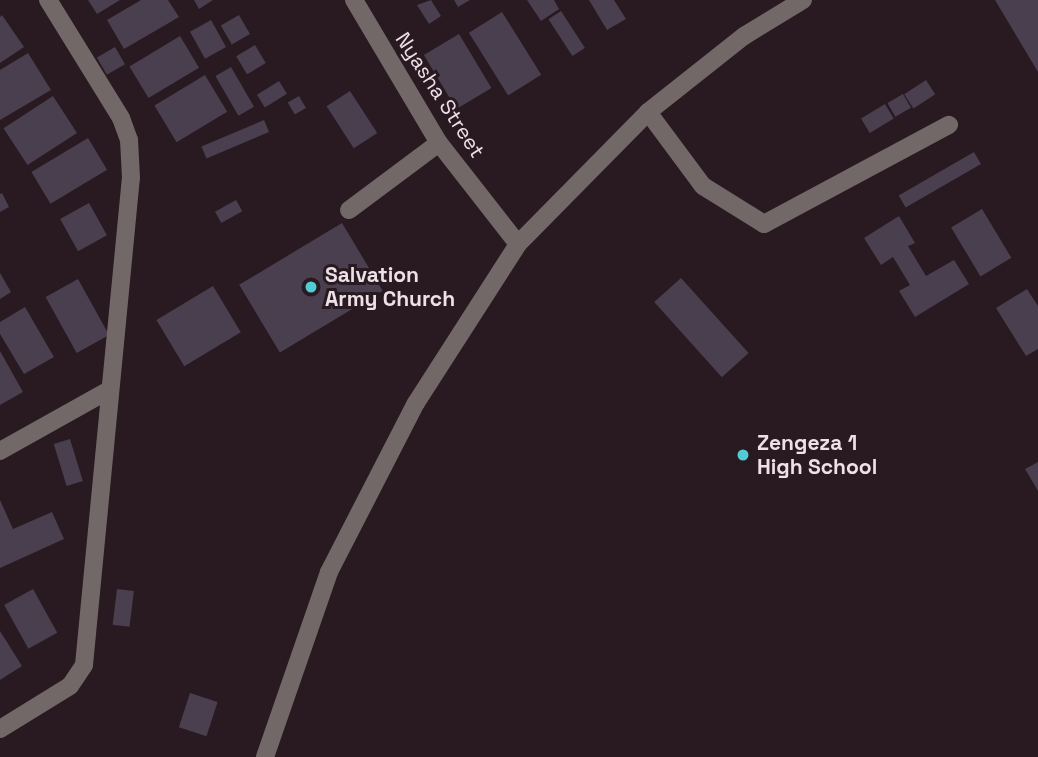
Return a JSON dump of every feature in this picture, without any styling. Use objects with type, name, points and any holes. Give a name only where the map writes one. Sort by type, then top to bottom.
[{"type":"street","points":[[0,729],[70,686],[85,665],[131,178],[129,140],[121,118],[48,0]]},
{"type":"street","name":"Nyasha Street","points":[[354,0],[439,143],[518,244]]},
{"type":"street","points":[[265,757],[329,572],[416,403],[518,244],[648,112],[744,36],[803,0]]},
{"type":"street","points":[[648,112],[702,186],[764,224],[949,125]]},
{"type":"street","points":[[349,210],[439,143]]},
{"type":"street","points":[[0,452],[109,390]]},
{"type":"building","points":[[88,0],[120,0],[97,14]]},
{"type":"building","points":[[141,0],[168,0],[179,17],[124,49],[107,20]]},
{"type":"building","points":[[194,0],[213,0],[199,9]]},
{"type":"building","points":[[431,0],[441,16],[429,24],[417,5]]},
{"type":"building","points":[[454,0],[470,0],[458,7]]},
{"type":"building","points":[[527,0],[554,0],[559,9],[541,21]]},
{"type":"building","points":[[589,0],[614,0],[626,19],[607,30]]},
{"type":"building","points":[[995,0],[1038,0],[1038,72]]},
{"type":"building","points":[[561,11],[585,48],[572,56],[548,19]]},
{"type":"building","points":[[502,12],[541,75],[508,95],[469,33]]},
{"type":"building","points":[[2,15],[24,47],[0,63],[0,17]]},
{"type":"building","points":[[239,15],[250,34],[232,45],[221,26]]},
{"type":"building","points":[[211,20],[226,47],[205,59],[190,32]]},
{"type":"building","points":[[459,34],[491,88],[456,109],[424,55]]},
{"type":"building","points":[[180,36],[199,68],[148,98],[129,66]]},
{"type":"building","points":[[255,45],[266,63],[247,74],[236,56]]},
{"type":"building","points":[[115,47],[125,64],[107,75],[97,58]]},
{"type":"building","points":[[28,53],[51,90],[0,120],[0,70]]},
{"type":"building","points":[[231,67],[254,107],[238,116],[215,76]]},
{"type":"building","points":[[205,75],[227,112],[177,142],[154,105]]},
{"type":"building","points":[[926,80],[935,94],[913,108],[904,94]]},
{"type":"building","points":[[279,81],[287,94],[265,107],[257,95]]},
{"type":"building","points":[[350,91],[377,133],[354,148],[327,106]]},
{"type":"building","points":[[903,94],[911,108],[895,117],[887,103]]},
{"type":"building","points":[[53,96],[77,133],[27,165],[4,128]]},
{"type":"building","points":[[299,96],[306,108],[295,115],[288,102]]},
{"type":"building","points":[[885,104],[894,119],[870,133],[861,118]]},
{"type":"building","points":[[264,120],[269,132],[206,159],[201,147]]},
{"type":"building","points":[[88,138],[107,170],[50,204],[31,172]]},
{"type":"building","points":[[974,152],[981,164],[906,208],[899,196]]},
{"type":"building","points":[[2,193],[9,207],[0,212],[0,194]]},
{"type":"building","points":[[236,200],[242,211],[221,223],[215,212]]},
{"type":"building","points":[[89,203],[107,235],[78,251],[60,219]]},
{"type":"building","points":[[982,209],[1011,258],[980,276],[951,228]]},
{"type":"building","points":[[899,216],[915,243],[908,246],[926,276],[954,260],[969,284],[915,317],[899,291],[910,285],[893,257],[881,265],[864,238]]},
{"type":"building","name":"Salvation Army Church","points":[[342,223],[383,291],[280,353],[239,285]]},
{"type":"building","points":[[0,273],[11,292],[0,299]]},
{"type":"building","points":[[681,278],[749,353],[722,377],[654,302]]},
{"type":"building","points":[[78,279],[109,335],[77,353],[46,297]]},
{"type":"building","points":[[213,286],[241,332],[184,366],[156,320]]},
{"type":"building","points":[[1027,289],[1038,306],[1038,349],[1026,356],[996,308]]},
{"type":"building","points":[[25,307],[54,357],[24,374],[0,334],[0,322]]},
{"type":"building","points":[[0,351],[23,392],[0,405]]},
{"type":"building","points":[[70,439],[83,481],[67,486],[54,444]]},
{"type":"building","points":[[1038,462],[1038,491],[1025,469]]},
{"type":"building","points":[[0,500],[13,529],[52,512],[64,539],[0,568]]},
{"type":"building","points":[[33,589],[57,633],[28,649],[4,605]]},
{"type":"building","points":[[117,589],[134,591],[129,627],[113,625]]},
{"type":"building","points":[[0,631],[22,666],[0,680]]},
{"type":"building","points":[[190,693],[218,702],[206,736],[179,727]]},
{"type":"place","name":"Salvation Army Church","points":[[311,287]]},
{"type":"place","name":"Zengeza 1 High School","points":[[743,455]]}]
